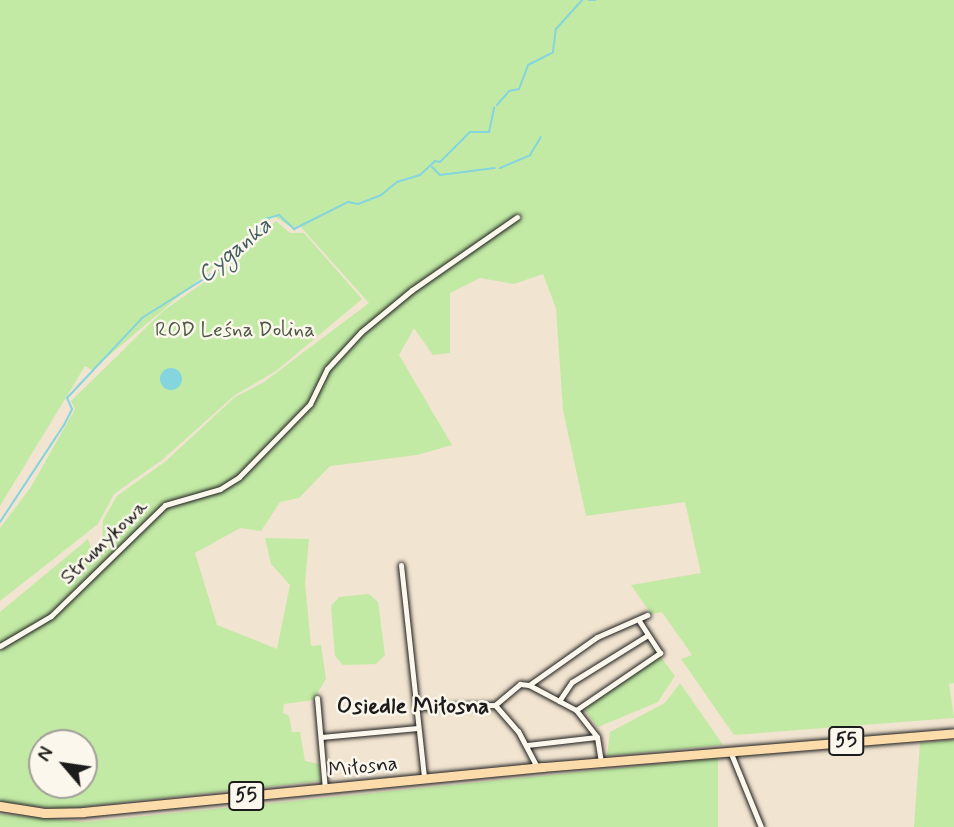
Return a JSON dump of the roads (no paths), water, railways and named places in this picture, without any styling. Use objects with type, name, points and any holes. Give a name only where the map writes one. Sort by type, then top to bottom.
[{"type":"main road","name":"55","points":[[734,751],[954,733]]},
{"type":"main road","name":"Miłosna","points":[[0,806],[58,814],[734,751]]},
{"type":"street","name":"Strumykowa","points":[[0,646],[51,616],[165,505],[220,489],[239,477],[310,404],[327,369],[352,340],[412,290],[517,217]]},
{"type":"street","points":[[401,565],[424,778]]},
{"type":"street","points":[[528,685],[597,637],[639,621],[647,615]]},
{"type":"street","points":[[576,710],[660,653],[639,621]]},
{"type":"street","points":[[559,701],[572,682],[648,635]]},
{"type":"street","points":[[416,707],[495,705],[520,684],[528,685],[576,710],[597,737],[601,762]]},
{"type":"street","points":[[317,698],[325,789]]},
{"type":"street","points":[[495,705],[527,745],[537,768]]},
{"type":"street","points":[[321,737],[418,728]]},
{"type":"street","points":[[527,745],[597,737]]},
{"type":"street","points":[[734,751],[761,827]]},
{"type":"water","points":[[167,368],[175,368],[182,375],[182,383],[175,390],[167,390],[160,383],[160,375]]},
{"type":"waterway","name":"Cyganka","points":[[497,105],[509,91],[519,89],[528,65],[553,52],[556,29],[582,0]]},
{"type":"waterway","name":"Cyganka","points":[[589,0],[595,0]]},
{"type":"waterway","name":"Cyganka","points":[[0,522],[64,425],[72,409],[67,398],[142,318],[218,270],[223,261],[259,235],[265,219],[279,215],[294,229],[348,202],[358,204],[381,195],[397,182],[420,175],[435,161],[440,162],[470,132],[489,132],[494,108]]},
{"type":"waterway","points":[[500,168],[530,155],[541,137]]},
{"type":"waterway","points":[[432,167],[440,175],[495,168]]},
{"type":"district","name":"Osiedle Miłosna","points":[[413,707]]},
{"type":"park label","name":"ROD Leśna Dolina","points":[[235,330]]}]
